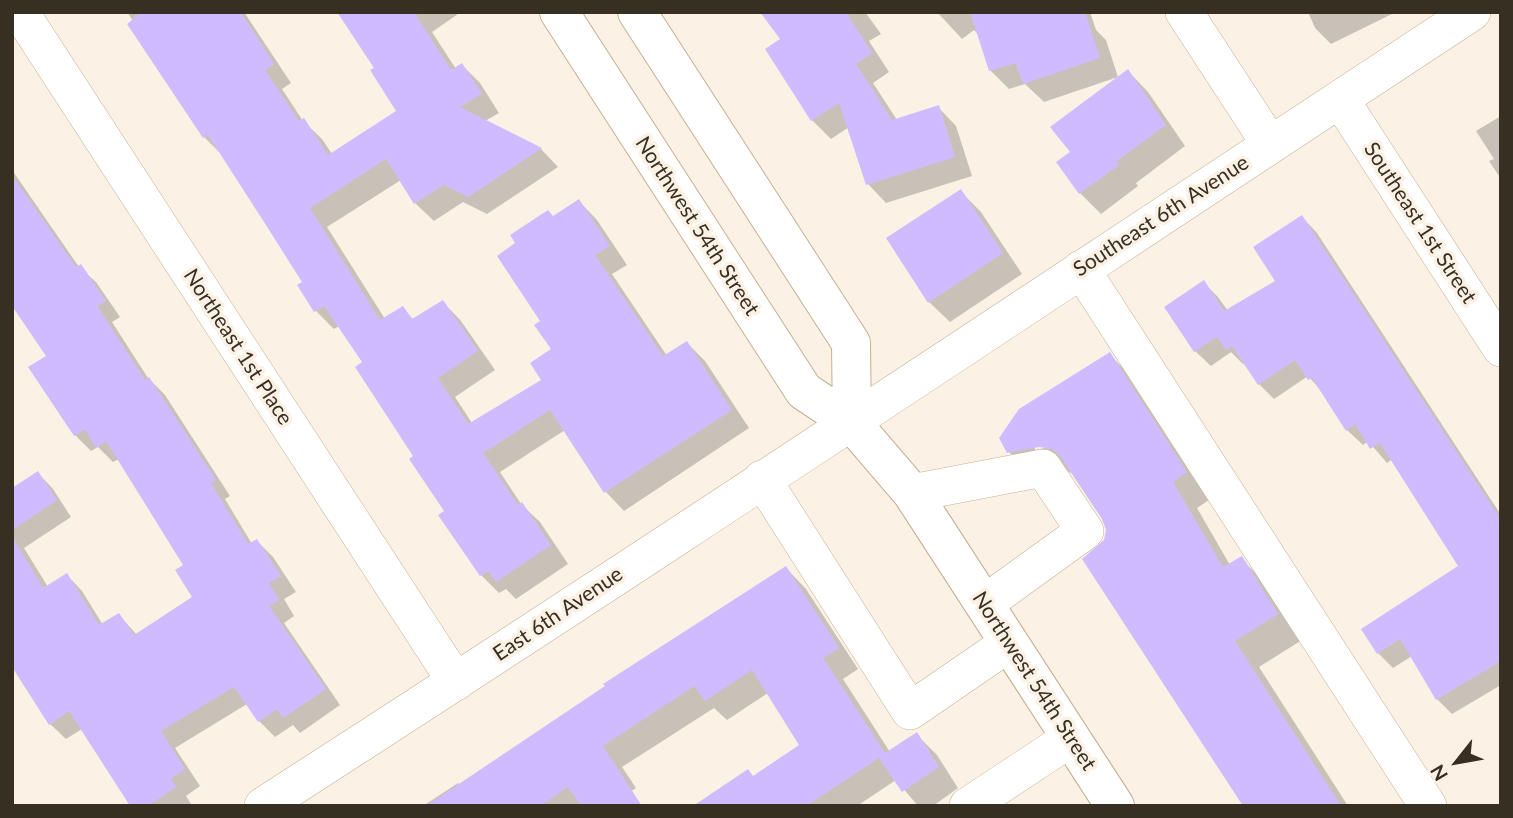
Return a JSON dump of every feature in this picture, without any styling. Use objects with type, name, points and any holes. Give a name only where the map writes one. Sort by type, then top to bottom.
[{"type":"main road","name":"Northwest 54th Street","points":[[559,12],[804,391],[852,423],[912,493],[1115,806]]},
{"type":"main road","points":[[637,12],[851,343],[852,423]]},
{"type":"street","name":"Northeast 1st Place","points":[[20,12],[456,682]]},
{"type":"street","points":[[1184,12],[1270,144]]},
{"type":"street","name":"Southeast 6th Avenue","points":[[852,423],[1472,12]]},
{"type":"street","name":"Southeast 1st Street","points":[[1340,99],[1501,348]]},
{"type":"street","points":[[1081,269],[1428,806]]},
{"type":"street","name":"East 6th Avenue","points":[[263,806],[762,479],[852,423]]},
{"type":"street","points":[[912,493],[1043,468],[1086,531],[984,604]]},
{"type":"street","points":[[762,479],[910,711],[1009,643]]},
{"type":"street","points":[[968,806],[1071,738]]},
{"type":"building","points":[[142,12],[241,12],[274,64],[265,70],[299,121],[304,118],[328,155],[396,111],[370,70],[374,68],[337,12],[414,12],[451,70],[462,63],[482,94],[460,107],[542,148],[468,197],[444,185],[414,204],[386,159],[310,208],[380,320],[403,306],[412,319],[443,300],[478,351],[438,378],[468,424],[541,380],[530,363],[551,349],[534,325],[540,321],[497,256],[515,243],[510,235],[548,210],[553,216],[579,199],[610,246],[595,255],[663,356],[687,341],[732,410],[604,493],[550,410],[483,453],[518,505],[522,502],[551,545],[496,582],[488,571],[480,576],[438,515],[444,511],[409,459],[413,456],[355,367],[362,362],[324,306],[314,312],[297,285],[302,282],[208,135],[203,138],[127,24]]},
{"type":"building","points":[[760,12],[846,12],[872,53],[856,64],[892,120],[939,105],[955,157],[866,185],[839,103],[811,121],[765,49],[780,39]]},
{"type":"building","points":[[970,12],[1085,12],[1100,58],[1023,84],[1016,63],[989,71]]},
{"type":"building","points":[[1128,69],[1166,125],[1117,161],[1119,165],[1079,194],[1056,162],[1070,152],[1050,127]]},
{"type":"building","points":[[12,175],[76,267],[81,264],[106,301],[97,306],[145,380],[149,377],[216,480],[211,483],[248,544],[257,539],[281,576],[269,583],[279,600],[269,606],[326,689],[283,718],[277,709],[258,722],[234,687],[161,731],[185,769],[171,779],[176,787],[148,806],[130,806],[69,711],[49,725],[12,667],[12,536],[43,588],[67,573],[99,625],[119,613],[134,635],[192,597],[175,570],[183,565],[106,441],[96,448],[85,429],[74,436],[28,367],[46,356],[12,306]]},
{"type":"building","points":[[961,189],[1003,253],[928,303],[886,238]]},
{"type":"building","points":[[1302,215],[1501,520],[1501,661],[1436,700],[1400,639],[1377,654],[1361,629],[1458,566],[1380,443],[1370,449],[1355,424],[1346,431],[1312,378],[1308,380],[1295,360],[1258,385],[1232,346],[1226,350],[1217,337],[1194,352],[1164,307],[1204,280],[1224,311],[1275,281],[1253,247]]},
{"type":"building","points":[[1110,352],[1187,472],[1173,482],[1223,567],[1242,556],[1278,614],[1235,641],[1341,806],[1243,806],[1082,559],[1104,540],[1106,530],[1102,519],[1060,456],[1052,449],[1039,447],[1007,453],[999,438],[1019,409]]},
{"type":"building","points":[[38,471],[57,500],[12,530],[12,488]]},
{"type":"building","points":[[786,566],[839,648],[823,658],[885,753],[917,732],[939,767],[902,792],[879,758],[806,806],[693,806],[748,769],[753,776],[799,745],[752,670],[705,701],[694,686],[603,746],[642,806],[581,806],[568,787],[540,806],[426,806],[605,686],[603,684]]}]
